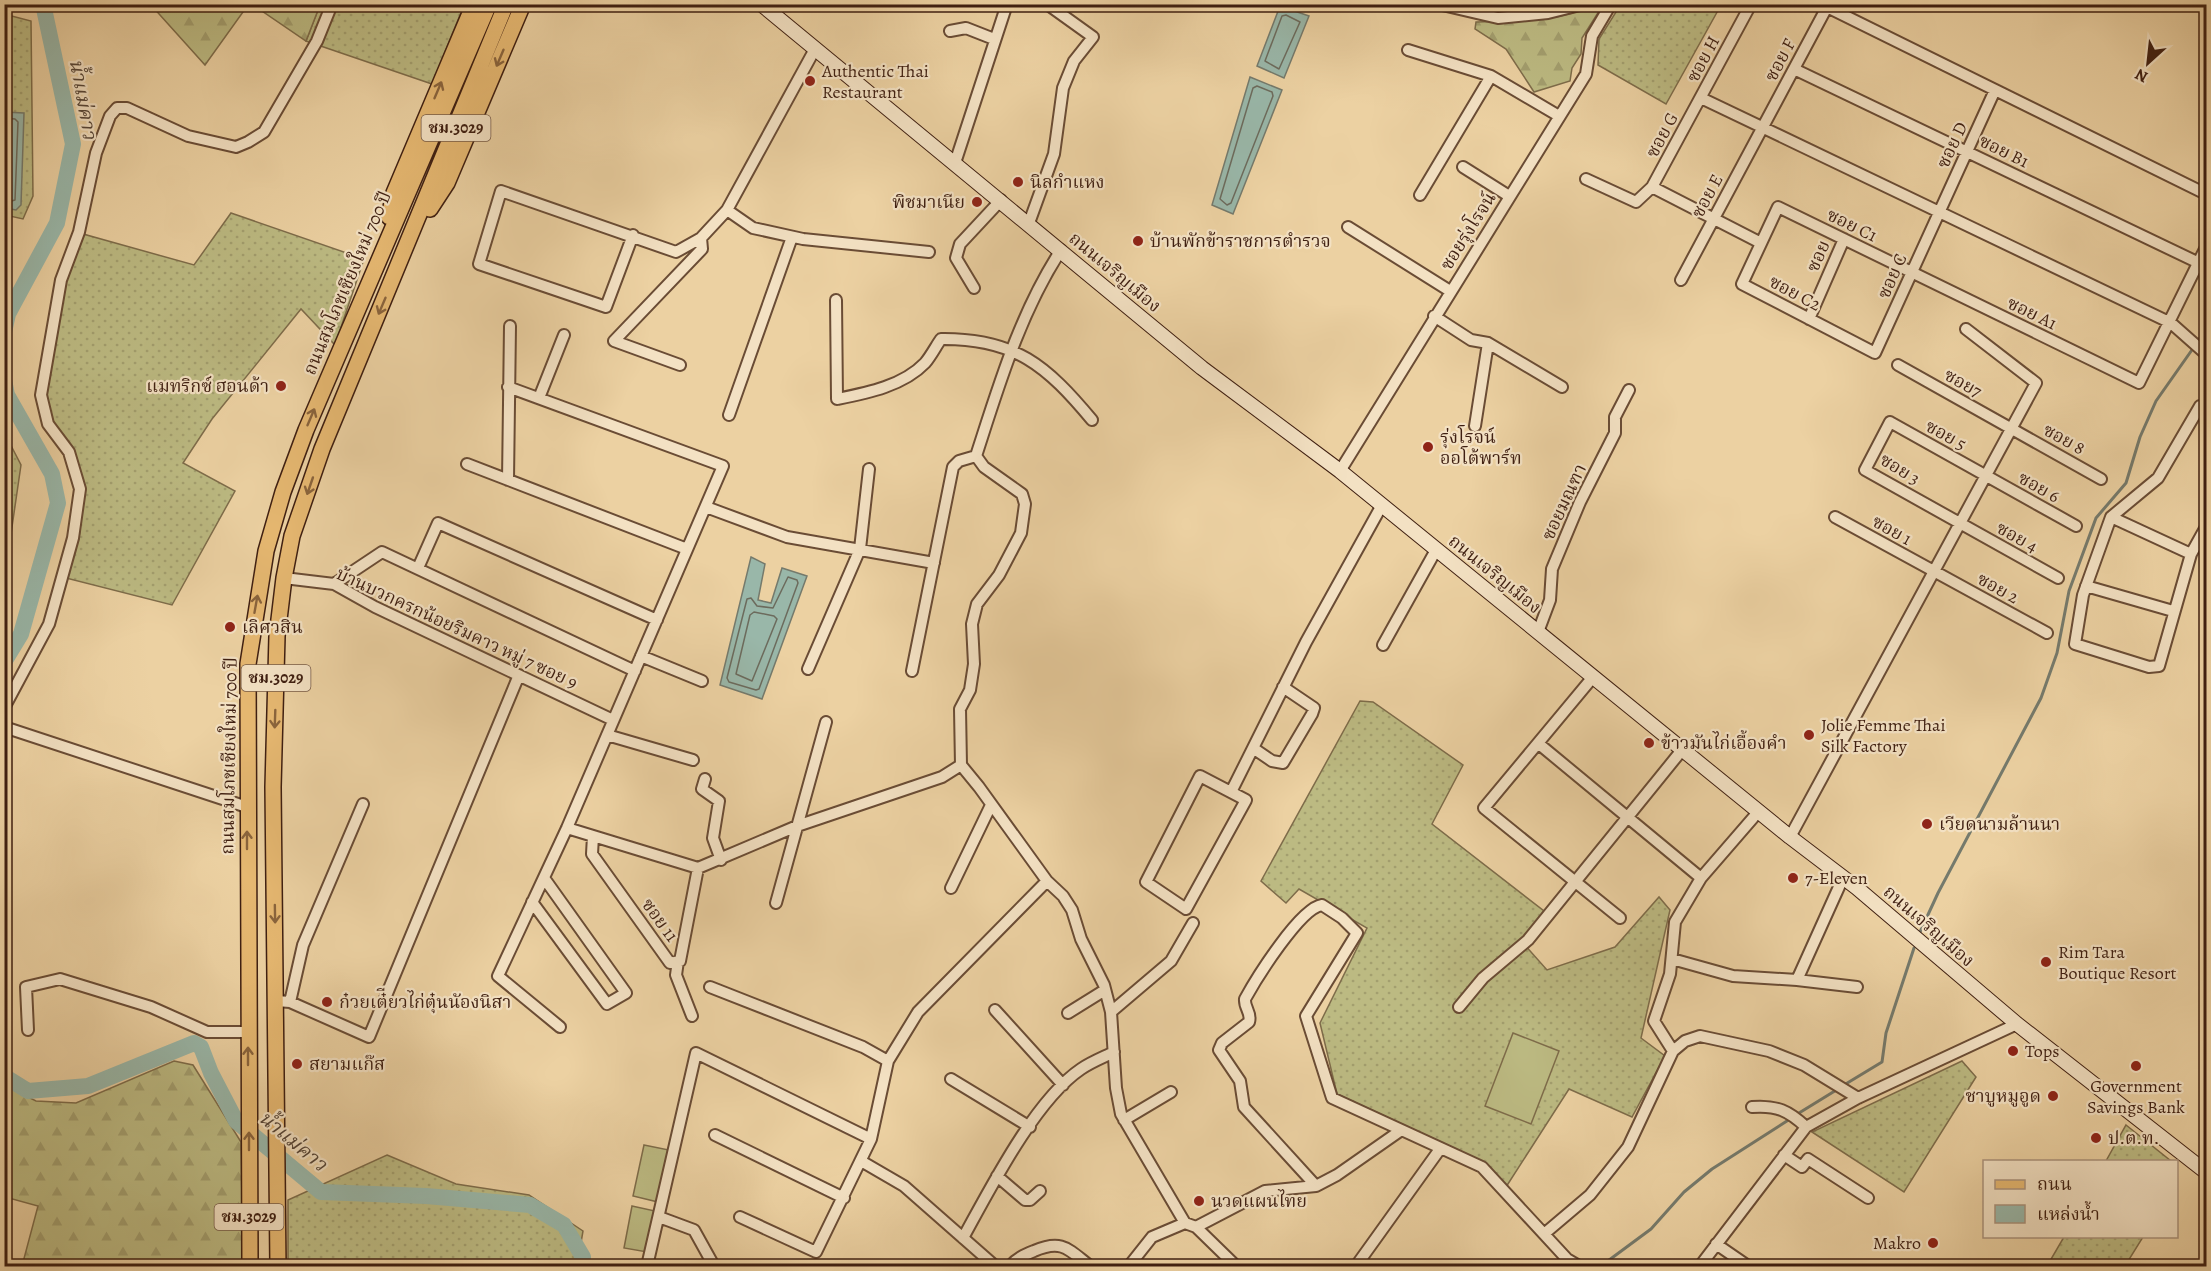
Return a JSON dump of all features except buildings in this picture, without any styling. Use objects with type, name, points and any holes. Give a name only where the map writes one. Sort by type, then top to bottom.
[{"type":"main road","points":[[384,244],[394,193],[474,4]]},
{"type":"main road","name":"ถนนสมโภชเชียงใหม่ 700 ปี","points":[[250,1266],[248,664],[266,552],[283,492],[306,430],[489,4]]},
{"type":"main road","name":"ชม.3029","points":[[278,1266],[277,1127],[283,1002],[273,788],[277,636],[284,578],[292,536],[322,449],[506,4]]},
{"type":"main road","points":[[405,252],[447,183],[523,4]]},
{"type":"main road","name":"ถนนเจริญเมือง","points":[[761,4],[1202,368],[1340,471],[1843,878],[2017,1024],[2206,1172]]},
{"type":"street","points":[[4,708],[49,624],[73,538],[80,489],[69,452],[48,424],[41,395],[61,280],[74,248],[96,153],[110,116],[117,108],[128,108],[188,136],[236,147],[248,142],[264,132],[317,41],[332,4]]},
{"type":"street","points":[[955,163],[1007,4]]},
{"type":"street","points":[[1029,223],[1054,154],[1063,88],[1074,61],[1094,37],[1047,4]]},
{"type":"street","points":[[1438,4],[1498,18],[1548,13],[1584,4]]},
{"type":"street","name":"ซอยรุ่งโรจน์","points":[[1340,471],[1586,74],[1592,36],[1611,4]]},
{"type":"street","name":"ซอย H","points":[[1701,98],[1751,4]]},
{"type":"street","points":[[1824,6],[2206,194]]},
{"type":"street","name":"ซอย F","points":[[1762,128],[1824,6]]},
{"type":"street","points":[[950,31],[966,28],[994,39]]},
{"type":"street","points":[[633,235],[606,307],[479,264],[501,191],[633,235],[676,252],[701,238],[727,210],[815,49]]},
{"type":"street","points":[[1408,50],[1491,76],[1559,116]]},
{"type":"street","name":"ซอย B1","points":[[1794,69],[2199,263]]},
{"type":"street","points":[[1420,195],[1491,76]]},
{"type":"street","name":"ซอย D","points":[[1939,213],[1995,90]]},
{"type":"street","points":[[1701,98],[2171,323],[2203,351]]},
{"type":"street","name":"ซอย G","points":[[1652,188],[1701,98]]},
{"type":"street","name":"ซอย E","points":[[1681,280],[1762,128]]},
{"type":"street","points":[[1463,167],[1509,196]]},
{"type":"street","points":[[1586,179],[1636,202],[1652,188],[1761,243]]},
{"type":"street","points":[[974,288],[956,258],[960,244],[1000,200]]},
{"type":"street","name":"ซอย C1","points":[[1778,207],[1911,273]]},
{"type":"street","name":"ซอย C2","points":[[1778,207],[1742,284],[1875,353]]},
{"type":"street","points":[[727,210],[753,228],[792,237],[929,252]]},
{"type":"street","name":"ซอย C","points":[[1875,353],[1939,213]]},
{"type":"street","points":[[1348,227],[1450,291]]},
{"type":"street","points":[[729,415],[792,237]]},
{"type":"street","points":[[680,365],[614,341],[702,249],[701,238]]},
{"type":"street","name":"ซอย","points":[[1809,319],[1844,239]]},
{"type":"street","points":[[2171,323],[2206,247]]},
{"type":"street","points":[[976,456],[1011,350],[1045,274],[1061,250]]},
{"type":"street","name":"ซอย A1","points":[[1911,273],[2139,383],[2171,323]]},
{"type":"street","points":[[836,300],[837,399],[868,393],[902,380],[924,363],[941,339],[973,339],[1011,350],[1061,383],[1092,420]]},
{"type":"street","points":[[1434,316],[1471,340],[1488,343],[1562,387]]},
{"type":"street","points":[[508,480],[510,326]]},
{"type":"street","points":[[1790,837],[2036,383],[1966,329]]},
{"type":"street","points":[[539,398],[564,335]]},
{"type":"street","points":[[1475,426],[1488,343]]},
{"type":"street","name":"ซอย7","points":[[1898,365],[2012,429]]},
{"type":"street","points":[[508,387],[723,466],[567,828],[498,976],[560,1027]]},
{"type":"street","name":"ซอยมณฑา","points":[[1538,632],[1550,600],[1552,568],[1580,502],[1615,434],[1615,417],[1629,390]]},
{"type":"street","points":[[2206,411],[2200,406],[2158,478],[2111,517],[2086,586],[2075,644],[2149,668],[2159,666],[2191,554],[2206,527]]},
{"type":"street","name":"ซอย 5","points":[[1890,422],[1986,476]]},
{"type":"street","name":"ซอย 3","points":[[1890,422],[1865,470],[1960,524]]},
{"type":"street","name":"ซอย 8","points":[[2012,429],[2101,479]]},
{"type":"street","points":[[912,671],[953,467],[959,461],[976,456]]},
{"type":"street","points":[[976,456],[984,467],[1022,494],[1025,504],[1022,533],[999,575],[977,604],[974,614],[972,624],[974,664],[970,690],[960,709],[961,765],[1047,881],[1063,896],[1072,910],[1081,939],[1105,990],[1111,1012],[1116,1088],[1124,1120],[1191,1225],[1236,1266]]},
{"type":"street","points":[[466,464],[687,549]]},
{"type":"street","points":[[808,669],[860,549],[869,470]]},
{"type":"street","name":"ซอย 6","points":[[1986,476],[2076,526]]},
{"type":"street","points":[[1231,792],[1283,687],[1382,505]]},
{"type":"street","points":[[706,507],[787,537],[934,563]]},
{"type":"street","name":"ซอย 1","points":[[1835,517],[1934,572]]},
{"type":"street","points":[[2111,517],[2191,554]]},
{"type":"street","points":[[418,568],[438,523],[657,620]]},
{"type":"street","name":"ซอย 4","points":[[1960,524],[2058,578]]},
{"type":"street","points":[[1383,645],[1436,550]]},
{"type":"street","points":[[334,584],[382,552],[635,671]]},
{"type":"street","name":"ซอย 2","points":[[1934,572],[2047,633]]},
{"type":"street","name":"บ้านบวกครกน้อยริมคาว หมู่ 7 ซอย 9","points":[[284,578],[334,584],[375,607],[613,720]]},
{"type":"street","points":[[2086,586],[2173,611]]},
{"type":"street","points":[[641,656],[702,681]]},
{"type":"street","points":[[363,804],[303,945],[283,1002],[369,1037],[519,675]]},
{"type":"street","points":[[1593,677],[1484,808],[1620,918]]},
{"type":"street","points":[[1253,748],[1272,761],[1284,763],[1312,714],[1314,708],[1310,703],[1283,687]]},
{"type":"street","points":[[776,903],[826,722]]},
{"type":"street","points":[[4,728],[247,807]]},
{"type":"street","points":[[607,735],[693,760]]},
{"type":"street","points":[[1539,744],[1629,816],[1701,878]]},
{"type":"street","points":[[1459,1007],[1483,978],[1528,940],[1682,750]]},
{"type":"street","points":[[567,828],[698,868],[797,826],[942,777],[961,765]]},
{"type":"street","points":[[1200,776],[1231,792],[1246,800],[1186,909],[1146,882],[1200,776]]},
{"type":"street","points":[[705,779],[702,789],[719,801],[713,838],[721,860]]},
{"type":"street","points":[[951,888],[992,805]]},
{"type":"street","points":[[1673,1051],[1654,1021],[1670,974],[1675,922],[1701,878],[1759,811]]},
{"type":"street","name":"ซอย 11","points":[[593,836],[592,854],[670,963],[680,961],[698,868]]},
{"type":"street","points":[[532,902],[607,1004],[626,993],[543,878]]},
{"type":"street","points":[[1797,980],[1843,878]]},
{"type":"street","points":[[740,1217],[816,1252],[871,1139],[888,1061],[918,1012],[1047,881]]},
{"type":"street","points":[[1316,1186],[1245,1107],[1240,1081],[1219,1050],[1222,1044],[1249,1022],[1250,1016],[1245,1002],[1249,991],[1285,938],[1312,908],[1326,906],[1357,933],[1353,943],[1306,1016],[1332,1098],[1482,1167],[1568,1259],[1579,1266]]},
{"type":"street","points":[[1111,1012],[1171,961],[1193,923]]},
{"type":"street","points":[[1672,959],[1733,976],[1857,987]]},
{"type":"street","points":[[678,961],[676,975],[692,1016]]},
{"type":"street","points":[[28,1030],[26,987],[60,979],[150,1007],[207,1032],[248,1032]]},
{"type":"street","points":[[710,987],[863,1047],[888,1061]]},
{"type":"street","points":[[1068,1013],[1105,990]]},
{"type":"street","points":[[995,1010],[1063,1085]]},
{"type":"street","points":[[1700,1266],[1806,1127],[1858,1098],[2017,1024]]},
{"type":"street","points":[[1544,1234],[1590,1195],[1628,1147],[1673,1051],[1693,1037],[1713,1038],[1769,1051],[1804,1065],[1858,1098]]},
{"type":"street","points":[[963,1238],[997,1176],[1030,1127],[1063,1085],[1081,1069],[1114,1052]]},
{"type":"street","points":[[647,1266],[696,1053],[871,1139]]},
{"type":"street","points":[[951,1079],[1030,1127]]},
{"type":"street","points":[[1124,1120],[1171,1092]]},
{"type":"street","points":[[1752,1107],[1771,1106],[1783,1109],[1806,1127]]},
{"type":"street","points":[[1129,1266],[1152,1237],[1191,1225],[1265,1191],[1316,1186],[1337,1175],[1400,1131]]},
{"type":"street","points":[[715,1135],[844,1198]]},
{"type":"street","points":[[1356,1266],[1440,1149]]},
{"type":"street","points":[[1784,1155],[1802,1167],[1808,1159],[1868,1198]]},
{"type":"street","points":[[861,1161],[904,1186],[995,1266]]},
{"type":"street","points":[[997,1176],[1025,1200],[1030,1200],[1040,1191]]},
{"type":"street","points":[[659,1217],[694,1230],[714,1266]]},
{"type":"street","points":[[1010,1266],[1017,1258],[1056,1244],[1063,1246],[1090,1266]]},
{"type":"street","points":[[1716,1244],[1748,1266]]},
{"type":"green space","points":[[1621,4],[1721,5],[1666,104],[1598,65],[1599,39]]},
{"type":"green space","points":[[151,5],[248,5],[205,65]]},
{"type":"green space","points":[[253,5],[320,5],[306,41]]},
{"type":"green space","points":[[320,5],[464,5],[432,84],[306,41]]},
{"type":"green space","points":[[1593,5],[1603,5],[1582,38],[1581,54],[1572,68],[1570,81],[1534,92],[1506,49],[1475,29],[1476,22],[1550,18]]},
{"type":"green space","points":[[4,14],[31,21],[33,196],[23,219],[5,215]]},
{"type":"green space","points":[[231,213],[364,259],[335,345],[301,309],[212,419],[183,463],[235,491],[172,605],[66,578],[79,538],[84,494],[51,420],[46,394],[64,283],[83,234],[194,265]]},
{"type":"green space","points":[[5,434],[21,465],[5,575]]},
{"type":"green space","points":[[1360,701],[1373,702],[1463,765],[1432,824],[1544,911],[1523,943],[1547,970],[1615,947],[1659,897],[1670,910],[1641,1038],[1665,1056],[1632,1117],[1569,1089],[1506,1187],[1475,1158],[1337,1094],[1320,1023],[1367,928],[1299,889],[1286,903],[1261,881]]},
{"type":"green space","points":[[1513,1033],[1559,1051],[1531,1124],[1485,1106]]},
{"type":"green space","points":[[174,1061],[193,1065],[241,1142],[243,1266],[22,1266],[38,1206],[5,1197],[4,1085],[36,1101],[76,1103]]},
{"type":"green space","points":[[1962,1061],[1976,1077],[1904,1192],[1812,1132]]},
{"type":"green space","points":[[2126,1125],[2170,1160],[2107,1160]]},
{"type":"green space","points":[[644,1145],[669,1150],[658,1202],[633,1196]]},
{"type":"green space","points":[[387,1155],[456,1184],[529,1195],[583,1231],[577,1266],[288,1266],[288,1200]]},
{"type":"green space","points":[[632,1206],[655,1211],[647,1252],[624,1248]]},
{"type":"green space","points":[[2063,1238],[2142,1238],[2125,1266],[2047,1266]]},
{"type":"water","points":[[1280,6],[1309,16],[1284,78],[1257,66]]},
{"type":"water","points":[[1250,77],[1282,90],[1233,214],[1212,205]]},
{"type":"water","points":[[4,112],[24,113],[21,205],[16,210],[5,208]]},
{"type":"water","points":[[751,557],[765,564],[758,600],[771,603],[782,568],[807,576],[762,699],[720,685]]},
{"type":"waterway","name":"น้ำแม่คาว","points":[[4,332],[8,314],[57,223],[73,144],[43,4]]},
{"type":"waterway","points":[[2198,341],[2206,328]]},
{"type":"waterway","points":[[1920,932],[1938,893],[2041,698],[2057,653],[2069,591],[2096,518],[2126,483],[2140,437],[2156,401],[2194,347]]},
{"type":"waterway","name":"น้ำแม่คาว","points":[[4,380],[7,395],[52,474],[58,503],[21,634],[4,662]]},
{"type":"waterway","points":[[1844,1085],[1882,1062],[1886,1033],[1914,948]]},
{"type":"waterway","name":"น้ำแม่คาว","points":[[4,1076],[28,1091],[88,1086],[194,1043],[201,1047],[211,1073],[236,1121],[321,1192],[426,1196],[530,1205],[564,1225],[583,1257],[581,1266]]},
{"type":"waterway","points":[[1799,1113],[1838,1089]]},
{"type":"waterway","points":[[1601,1266],[1651,1229],[1684,1192],[1712,1169],[1790,1119]]},
{"type":"place","name":"Authentic Thai Restaurant","points":[[810,81]]},
{"type":"place","name":"นิลกําแหง","points":[[1018,182]]},
{"type":"place","name":"พิชมาเนีย","points":[[977,202]]},
{"type":"place","name":"บ้านพักข้าราชการตำรวจ","points":[[1138,241]]},
{"type":"place","name":"แมทริกซ์ ฮอนด้า","points":[[281,386]]},
{"type":"place","name":"รุ่งโรจน์ ออโต้พาร์ท","points":[[1428,447]]},
{"type":"place","name":"เลิศวสิน","points":[[230,627]]},
{"type":"place","name":"Jolie Femme Thai Silk Factory","points":[[1809,735]]},
{"type":"place","name":"ข้าวมันไก่เอื้องคํา","points":[[1649,743]]},
{"type":"place","name":"เวียดนามล้านนา","points":[[1927,824]]},
{"type":"place","name":"7-Eleven","points":[[1793,878]]},
{"type":"place","name":"Rim Tara Boutique Resort","points":[[2046,962]]},
{"type":"place","name":"ก๋วยเต๋ียวไก่ตุ๋นนัองนิสา","points":[[327,1002]]},
{"type":"place","name":"Tops","points":[[2013,1051]]},
{"type":"place","name":"สยามแก๊ส","points":[[297,1064]]},
{"type":"place","name":"Government Savings Bank","points":[[2136,1066]]},
{"type":"place","name":"ชาบูหมูอูด","points":[[2053,1096]]},
{"type":"place","name":"ป.ต.ท.","points":[[2096,1138]]},
{"type":"place","name":"นวดแผนไทย","points":[[1199,1201]]},
{"type":"place","name":"Makro","points":[[1933,1243]]}]
